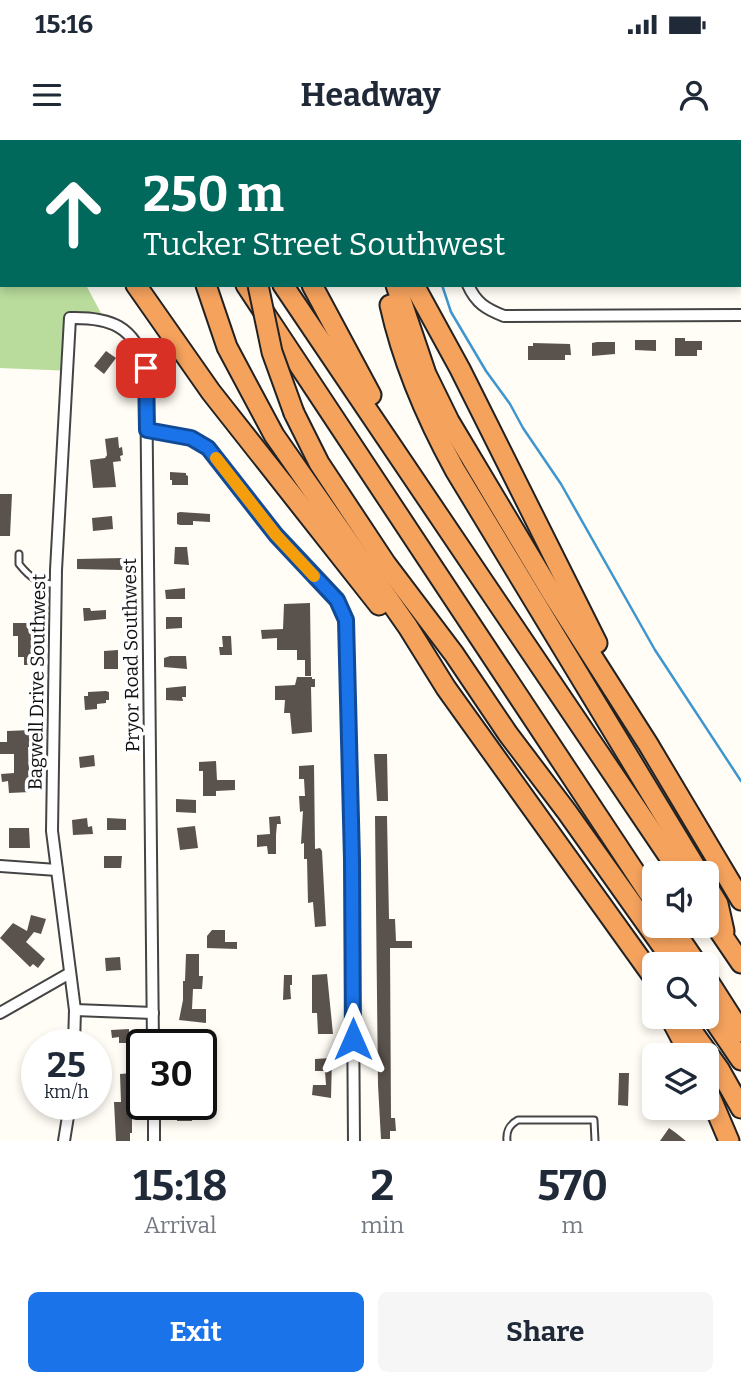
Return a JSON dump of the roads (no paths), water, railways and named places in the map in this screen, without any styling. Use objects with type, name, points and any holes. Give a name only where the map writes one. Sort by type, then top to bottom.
[{"type":"highway","points":[[137,287],[184,357],[446,688],[642,961]]},
{"type":"highway","points":[[145,287],[184,357]]},
{"type":"highway","points":[[207,287],[237,370],[274,435],[408,628],[446,688]]},
{"type":"highway","points":[[247,287],[642,883]]},
{"type":"highway","points":[[258,287],[272,352],[294,413],[319,463],[386,564],[454,654],[508,734],[666,952]]},
{"type":"highway","points":[[284,287],[672,861]]},
{"type":"highway","points":[[313,287],[418,482]]},
{"type":"highway","points":[[398,287],[426,374],[449,421],[741,900]]},
{"type":"highway","points":[[398,287],[401,348],[433,430],[511,565],[692,861]]},
{"type":"highway","points":[[399,287],[431,313],[648,744]]},
{"type":"highway","points":[[725,873],[741,893]]},
{"type":"highway","points":[[719,908],[727,942]]},
{"type":"highway","points":[[620,929],[642,968]]},
{"type":"highway","points":[[719,930],[741,963]]},
{"type":"highway","points":[[719,998],[741,1032]]},
{"type":"highway","points":[[719,1028],[741,1060]]},
{"type":"highway","points":[[691,1029],[719,1069],[741,1108]]},
{"type":"highway","points":[[719,1117],[729,1141]]},
{"type":"street","points":[[469,288],[474,298],[486,309],[504,316],[741,315]]},
{"type":"street","name":"Pryor Road Southwest","points":[[70,318],[93,317],[108,321],[124,330],[136,342],[146,368],[153,1029]]},
{"type":"street","name":"Bagwell Drive Southwest","points":[[70,318],[56,585],[52,831],[75,1010],[74,1029]]},
{"type":"street","points":[[147,430],[191,438],[208,448],[276,535],[337,600],[346,620],[354,1141]]},
{"type":"street","points":[[0,866],[57,870]]},
{"type":"street","points":[[0,1013],[70,973]]},
{"type":"street","points":[[75,1010],[153,1013]]},
{"type":"street","points":[[64,1141],[68,1120]]},
{"type":"street","points":[[154,1120],[154,1141]]},
{"type":"lane","points":[[19,554],[19,564],[25,572],[38,582],[56,585]]},
{"type":"lane","points":[[506,1141],[506,1133],[518,1120],[594,1120],[595,1141]]},
{"type":"waterway","points":[[443,287],[451,312],[486,371],[561,484],[655,650],[741,781]]}]
